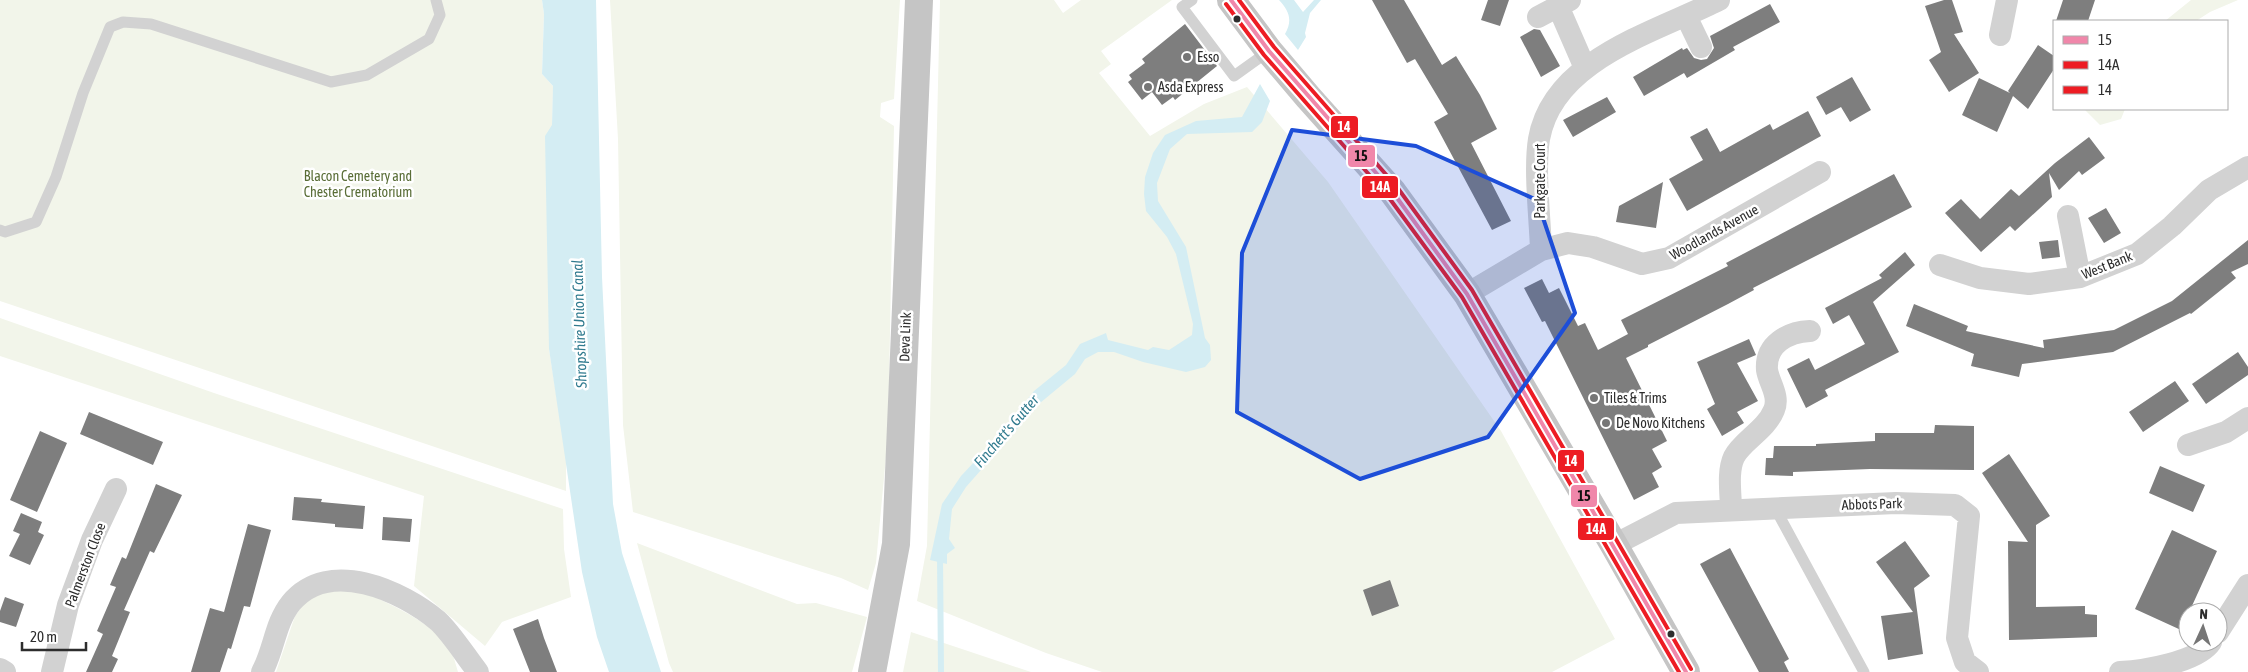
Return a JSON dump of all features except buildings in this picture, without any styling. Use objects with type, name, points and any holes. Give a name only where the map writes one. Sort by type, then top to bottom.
[{"type":"main road","name":"Deva Link","points":[[872,672],[896,544],[919,0]]},
{"type":"main road","points":[[1230,0],[1269,51],[1392,191],[1466,294],[1614,545],[1686,672]]},
{"type":"street","name":"Parkgate Court","points":[[1541,250],[1539,140],[1546,112],[1565,86],[1585,68],[1636,38],[1719,0]]},
{"type":"street","points":[[2000,35],[2007,0]]},
{"type":"street","points":[[1555,8],[1585,68]]},
{"type":"street","points":[[1686,16],[1701,47]]},
{"type":"street","name":"West Bank","points":[[1940,265],[1980,278],[2029,284],[2080,277],[2137,254],[2172,226],[2209,190],[2248,167]]},
{"type":"street","name":"Woodlands Avenue","points":[[1466,294],[1541,250],[1568,243],[1594,246],[1642,264],[1669,258],[1820,172]]},
{"type":"street","points":[[2068,216],[2080,277]]},
{"type":"street","points":[[1731,510],[1731,472],[1734,456],[1768,421],[1775,408],[1775,395],[1767,370],[1768,357],[1773,347],[1781,339],[1799,332],[1810,331]]},
{"type":"street","points":[[2188,445],[2226,432],[2248,418]]},
{"type":"street","name":"Palmerston Close","points":[[52,672],[68,605],[92,540],[116,489]]},
{"type":"street","name":"Abbots Park","points":[[1614,545],[1676,513],[1896,503],[1954,505],[1969,516],[1957,638],[1965,662],[1978,672]]},
{"type":"street","points":[[262,672],[277,628],[292,602],[308,589],[329,581],[350,580],[372,584],[405,599],[439,622],[478,672]]},
{"type":"street","points":[[2228,616],[2248,585]]},
{"type":"street","points":[[2120,672],[2142,671],[2182,660],[2198,652]]},
{"type":"street","points":[[0,669],[5,672]]},
{"type":"lane","points":[[0,230],[5,232],[36,222],[56,177],[82,93],[110,27],[123,22],[151,24],[331,82],[367,75],[429,39],[440,14],[436,0]]},
{"type":"lane","points":[[1192,0],[1182,7],[1234,76],[1269,51]]},
{"type":"lane","points":[[1775,508],[1864,672]]},
{"type":"highlighted area","points":[[1292,130],[1416,146],[1537,200],[1575,313],[1488,437],[1360,479],[1237,412],[1242,253]]},
{"type":"green space","name":"Blacon Cemetery and Chester Crematorium","points":[[0,0],[542,0],[544,14],[542,74],[553,86],[549,349],[566,456],[566,491],[0,301]]},
{"type":"green space","points":[[610,0],[900,0],[894,99],[881,103],[880,117],[894,126],[888,435],[876,563],[868,590],[841,578],[633,512],[623,425],[618,139]]},
{"type":"green space","points":[[940,0],[1054,0],[1063,13],[1081,0],[1172,0],[1101,51],[1111,64],[1099,73],[1150,136],[1204,104],[1247,87],[1328,182],[1501,431],[1615,639],[1552,672],[1102,672],[1046,653],[917,601],[927,546]]},
{"type":"green space","points":[[2191,0],[2238,0],[2210,12],[2198,20],[2166,20]]},
{"type":"green space","points":[[2085,110],[2125,110],[2121,119],[2100,125]]},
{"type":"green space","points":[[0,318],[214,393],[563,509],[564,549],[571,597],[502,622],[485,646],[414,586],[424,496],[0,356]]},
{"type":"green space","points":[[637,543],[797,604],[816,603],[867,617],[852,672],[673,672]]},
{"type":"green space","points":[[354,588],[402,610],[435,632],[449,647],[458,672],[276,672],[295,616],[310,595]]},
{"type":"green space","points":[[911,632],[1031,672],[903,672]]},
{"type":"water","name":"Shropshire Union Canal","points":[[542,0],[596,0],[602,277],[613,504],[622,553],[661,672],[609,672],[597,637],[582,572],[549,349],[545,136],[552,125],[553,86],[542,74],[544,14]]},
{"type":"water","points":[[1279,0],[1294,0],[1303,12],[1314,0],[1321,0],[1310,13],[1305,33],[1306,37],[1298,50],[1285,34],[1289,24],[1289,16]]},
{"type":"water","points":[[1260,84],[1270,101],[1262,122],[1252,132],[1187,134],[1170,149],[1157,183],[1158,201],[1186,247],[1205,338],[1210,345],[1211,360],[1205,367],[1186,372],[1143,362],[1114,352],[1098,352],[1085,359],[1075,374],[1040,403],[966,487],[952,509],[949,539],[955,548],[947,554],[947,564],[930,560],[942,504],[961,476],[993,442],[1034,391],[1066,365],[1080,344],[1106,333],[1108,340],[1148,350],[1153,347],[1169,350],[1192,335],[1193,324],[1176,254],[1167,237],[1146,211],[1145,177],[1153,153],[1165,135],[1196,121],[1242,117]]},
{"type":"waterway","name":"Finchett's Gutter","points":[[940,555],[941,672]]},
{"type":"transit line","name":"15","points":[[1231,0],[1269,51],[1392,191],[1467,294],[1686,672]]},
{"type":"transit line","name":"14","points":[[1239,0],[1274,47],[1397,187],[1472,290],[1691,669]]},
{"type":"transit line","name":"14A","points":[[1226,4],[1264,55],[1387,195],[1462,297],[1679,672]]},
{"type":"place","name":"Esso","points":[[1187,57]]},
{"type":"place","name":"Asda Express","points":[[1148,87]]},
{"type":"place","name":"Tiles & Trims","points":[[1594,398]]},
{"type":"place","name":"De Novo Kitchens","points":[[1606,423]]}]
